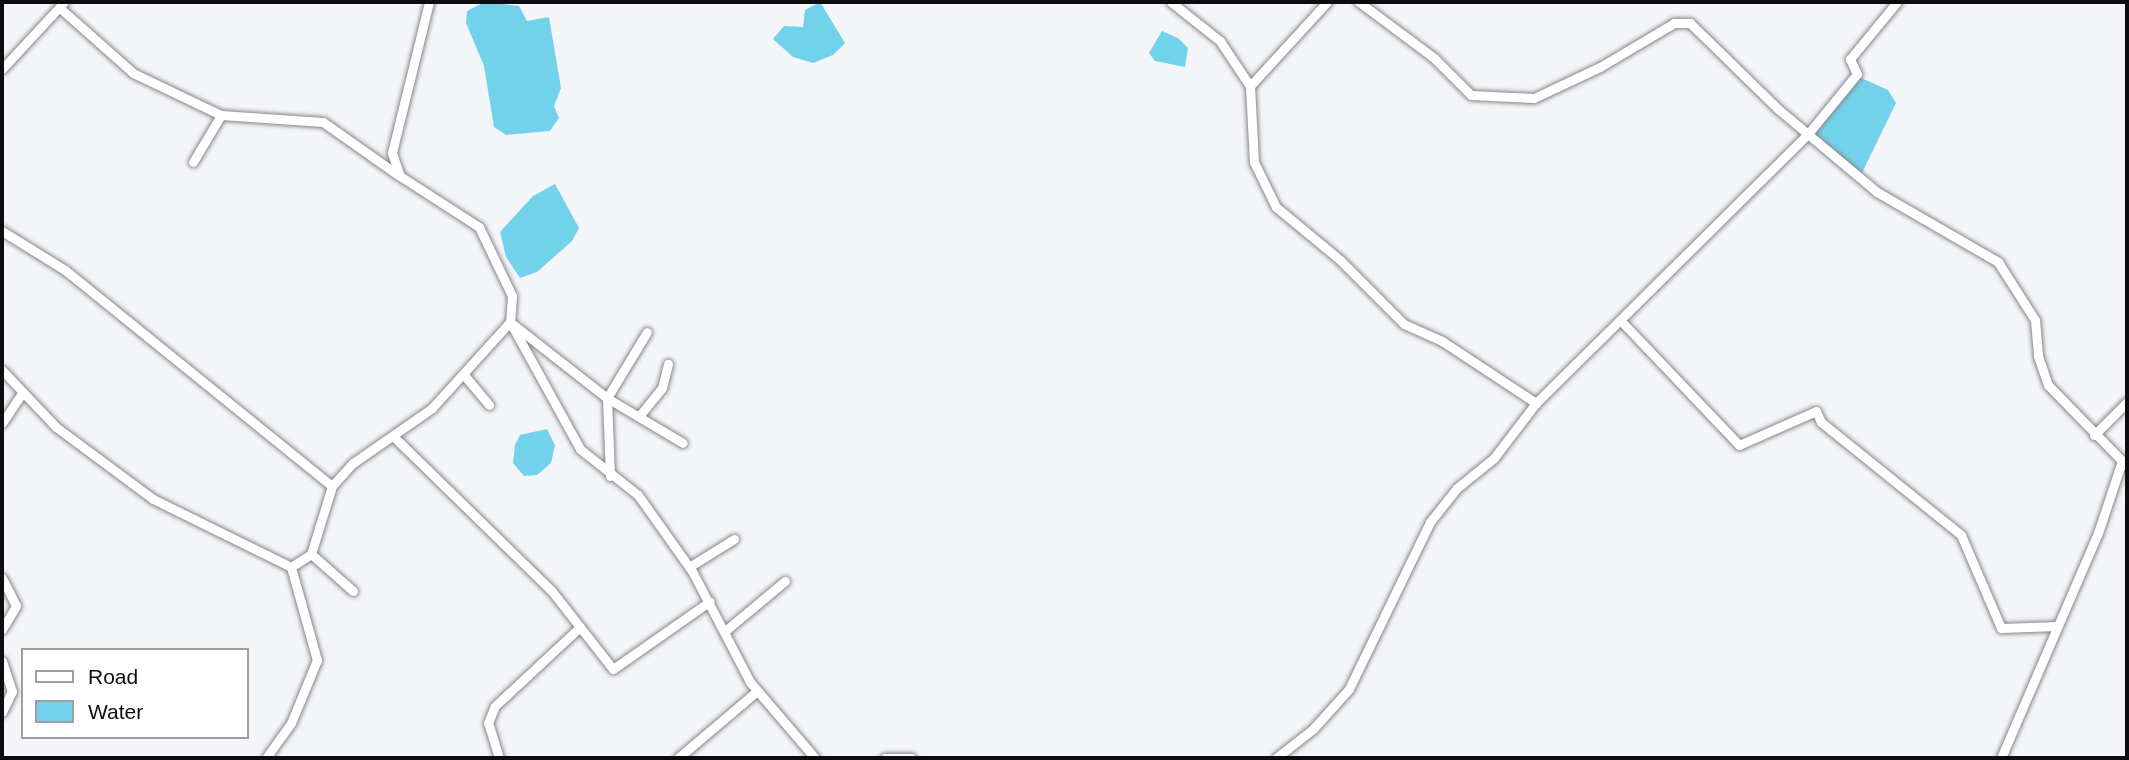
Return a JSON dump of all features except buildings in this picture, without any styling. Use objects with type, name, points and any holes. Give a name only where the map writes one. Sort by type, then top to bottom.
[{"type":"street","points":[[400,176],[392,153],[429,2]]},
{"type":"street","points":[[1171,2],[1220,41],[1250,86],[1254,162],[1276,207],[1340,260],[1404,324],[1442,341],[1536,403]]},
{"type":"street","points":[[1250,86],[1327,2]]},
{"type":"street","points":[[1359,2],[1434,58],[1471,95],[1534,98],[1600,67],[1674,23],[1689,23],[1807,135],[1877,192],[1998,262],[2035,320],[2038,356],[2048,385],[2094,435],[2125,463],[2098,533],[2001,758]]},
{"type":"street","points":[[1276,758],[1313,729],[1349,689],[1430,522],[1457,488],[1494,458],[1536,403],[1622,322],[1807,135],[1857,74],[1850,59],[1897,2]]},
{"type":"street","points":[[2,69],[62,5],[133,73],[221,115],[323,122],[479,227],[512,296],[510,322],[568,431],[580,449],[610,476],[638,495],[710,601],[757,691],[815,758]]},
{"type":"street","points":[[192,162],[221,115]]},
{"type":"street","points":[[2,231],[65,270],[332,486]]},
{"type":"street","points":[[291,567],[311,554],[332,486],[353,464],[394,437],[464,375],[510,322]]},
{"type":"street","points":[[510,322],[607,398],[640,415],[683,443]]},
{"type":"street","points":[[1622,322],[1739,445],[1816,411],[1821,422],[1961,535],[2001,628],[2057,626]]},
{"type":"street","points":[[610,476],[607,398],[647,332]]},
{"type":"street","points":[[640,415],[662,388],[668,364]]},
{"type":"street","points":[[2,370],[55,427],[153,499],[291,567],[317,660],[291,723],[266,758]]},
{"type":"street","points":[[464,375],[489,405]]},
{"type":"street","points":[[2,423],[23,393]]},
{"type":"street","points":[[2094,435],[2127,402]]},
{"type":"street","points":[[394,437],[513,551],[613,669],[710,601]]},
{"type":"street","points":[[689,567],[734,539]]},
{"type":"street","points":[[311,554],[353,591]]},
{"type":"street","points":[[2,578],[16,606],[2,629]]},
{"type":"street","points":[[725,631],[785,581]]},
{"type":"street","points":[[499,758],[488,723],[495,706],[580,627]]},
{"type":"street","points":[[2,660],[12,691],[2,712]]},
{"type":"street","points":[[678,758],[757,691]]},
{"type":"street","points":[[885,758],[911,758]]},
{"type":"water","points":[[485,2],[519,6],[527,21],[549,17],[561,88],[554,106],[559,118],[550,131],[506,135],[494,127],[484,66],[466,23],[467,11]]},
{"type":"water","points":[[820,2],[845,43],[833,55],[813,63],[793,57],[773,39],[784,26],[803,27],[805,10]]},
{"type":"water","points":[[1162,31],[1178,38],[1188,48],[1185,67],[1155,61],[1149,53]]},
{"type":"water","points":[[1859,77],[1888,90],[1896,103],[1861,175],[1813,132]]},
{"type":"water","points":[[555,184],[579,228],[572,241],[537,272],[520,278],[506,257],[500,232],[533,196]]},
{"type":"water","points":[[547,429],[555,445],[551,463],[537,475],[524,476],[513,463],[515,445],[520,435]]}]
